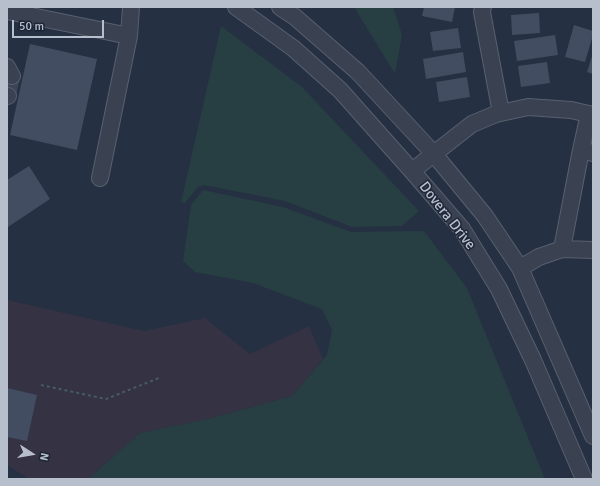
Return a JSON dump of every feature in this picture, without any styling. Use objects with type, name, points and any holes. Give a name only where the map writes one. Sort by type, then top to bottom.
[{"type":"street","points":[[100,178],[129,36],[131,7]]},
{"type":"street","name":"Dovera Drive","points":[[236,7],[293,48],[340,90],[462,230],[499,289],[533,360],[584,479]]},
{"type":"street","points":[[483,7],[482,12],[501,113]]},
{"type":"street","name":"Dovera Drive","points":[[282,8],[295,16],[358,72],[434,154],[485,216],[520,268],[593,436]]},
{"type":"street","points":[[7,11],[129,36]]},
{"type":"street","points":[[412,171],[472,124],[501,113],[528,107],[571,110],[591,114],[585,133],[587,151],[562,249]]},
{"type":"street","points":[[520,268],[539,257],[562,249],[593,250]]},
{"type":"path","points":[[41,385],[106,398],[159,378]]},
{"type":"shaded area","points":[[7,300],[144,331],[205,318],[250,354],[309,326],[323,359],[292,396],[212,418],[140,433],[88,479],[29,479],[7,465]]},
{"type":"green space","points":[[354,7],[393,7],[402,35],[395,74]]},
{"type":"green space","points":[[221,26],[302,87],[419,211],[402,226],[352,227],[285,201],[204,185],[198,187],[185,203],[181,202]]},
{"type":"green space","points":[[203,190],[283,207],[351,232],[424,231],[467,288],[545,479],[88,479],[140,433],[212,418],[292,396],[327,355],[332,330],[322,309],[253,283],[195,272],[183,261],[191,205]]},
{"type":"building","points":[[424,7],[455,7],[452,22],[422,16]]},
{"type":"building","points":[[539,13],[540,33],[512,35],[511,15]]},
{"type":"building","points":[[574,25],[593,31],[585,62],[565,57]]},
{"type":"building","points":[[458,28],[461,48],[433,51],[430,32]]},
{"type":"building","points":[[555,35],[558,55],[517,61],[514,41]]},
{"type":"building","points":[[30,44],[97,59],[77,150],[10,135]]},
{"type":"building","points":[[463,52],[466,72],[426,79],[423,59]]},
{"type":"building","points":[[593,53],[593,74],[587,72]]},
{"type":"building","points":[[547,62],[550,83],[521,87],[518,66]]},
{"type":"building","points":[[467,77],[470,97],[439,102],[436,82]]},
{"type":"building","points":[[29,166],[50,199],[8,227],[7,180]]},
{"type":"building","points":[[7,388],[37,395],[27,441],[7,437]]},
{"type":"tunnel","points":[[8,96],[12,76]]}]
